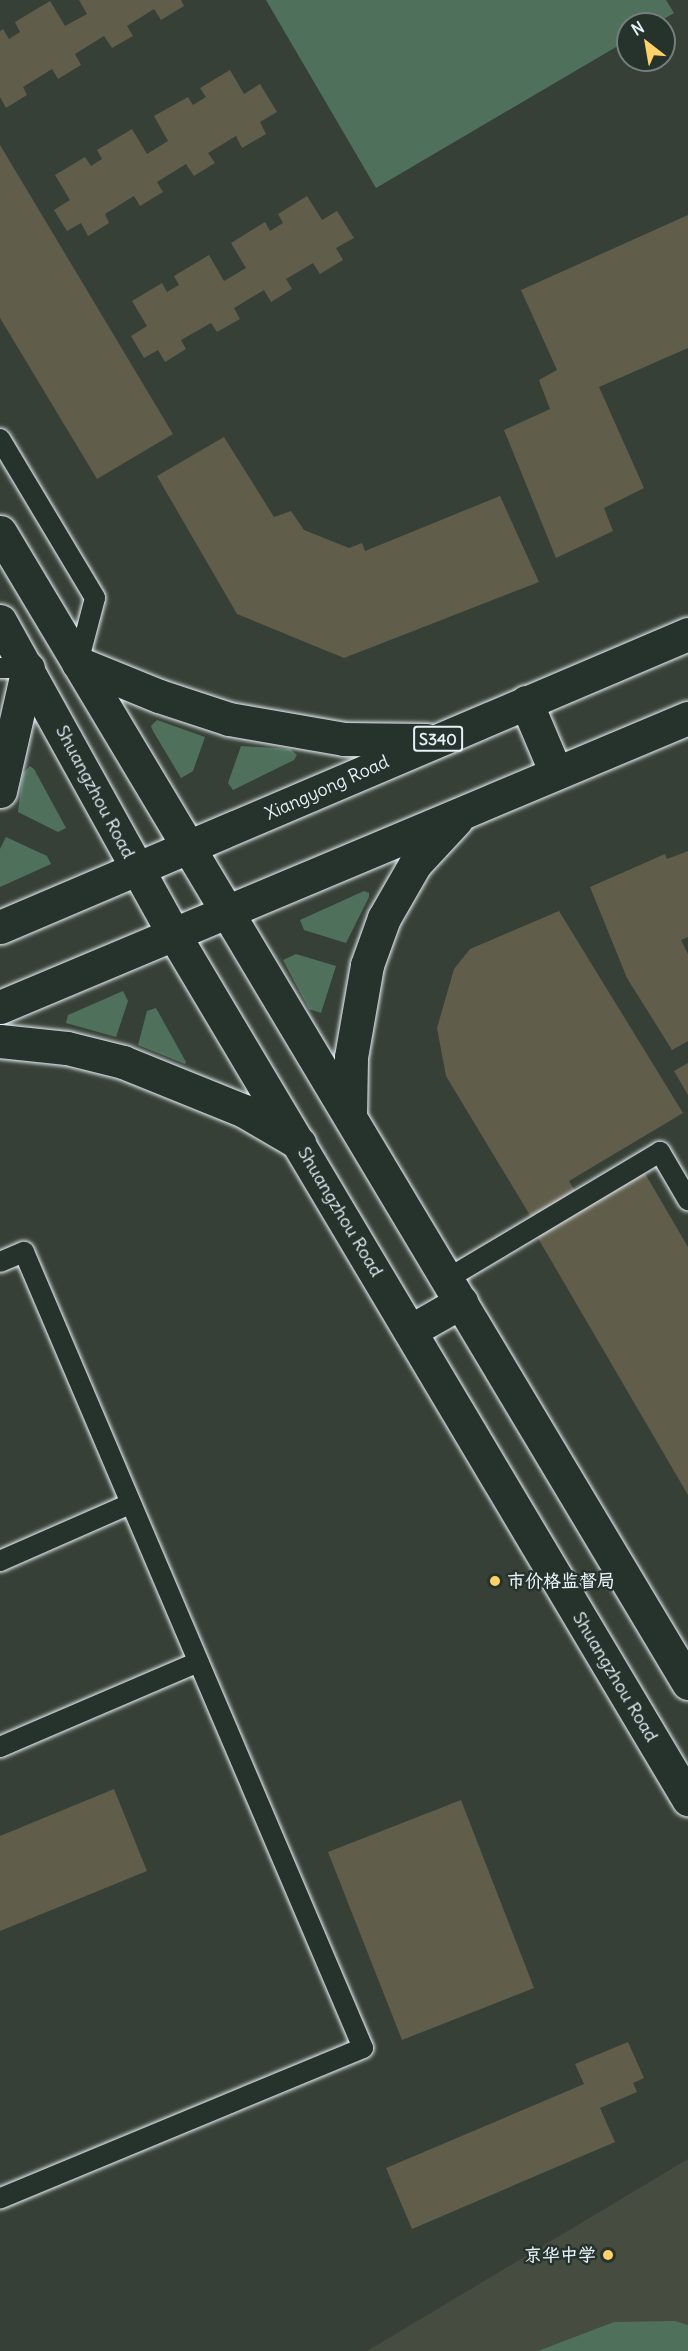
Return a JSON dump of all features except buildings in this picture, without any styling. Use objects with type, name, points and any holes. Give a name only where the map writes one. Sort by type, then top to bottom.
[{"type":"main road","points":[[0,532],[688,1683]]},
{"type":"main road","name":"Shuangzhou Road","points":[[0,621],[14,668],[137,868],[173,933],[688,1799]]},
{"type":"main road","name":"Xiangyong Road","points":[[0,927],[688,634]]},
{"type":"main road","points":[[78,663],[159,696],[229,719],[344,739],[437,740]]},
{"type":"main road","points":[[0,791],[14,668]]},
{"type":"main road","points":[[526,702],[556,773]]},
{"type":"main road","points":[[0,1007],[225,910],[688,718]]},
{"type":"main road","points":[[350,1116],[357,1008],[366,965],[384,918],[415,864],[465,811]]},
{"type":"main road","points":[[0,1041],[68,1048],[123,1062],[243,1111],[298,1143]]},
{"type":"main road","points":[[410,1331],[454,1290]]},
{"type":"lane","points":[[0,439],[94,598],[78,663]]},
{"type":"lane","points":[[454,1290],[660,1152],[688,1200]]},
{"type":"lane","points":[[0,1262],[24,1252],[363,2048],[0,2198]]},
{"type":"lane","points":[[0,1561],[130,1504]]},
{"type":"lane","points":[[0,1747],[198,1662]]},
{"type":"shaded area","name":"京华中学","points":[[688,2159],[688,2351],[367,2351]]},
{"type":"green space","points":[[266,0],[666,0],[673,12],[616,12],[616,47],[376,188]]},
{"type":"green space","points":[[157,720],[205,737],[193,771],[181,778],[153,731],[151,726]]},
{"type":"green space","points":[[241,746],[290,749],[297,755],[294,760],[233,790],[228,783]]},
{"type":"green space","points":[[30,766],[34,769],[66,828],[58,832],[18,812],[23,773]]},
{"type":"green space","points":[[6,837],[47,856],[51,864],[0,887],[0,849]]},
{"type":"green space","points":[[364,891],[369,893],[369,897],[346,943],[304,930],[300,920]]},
{"type":"green space","points":[[296,954],[336,966],[321,1013],[309,1009],[283,960]]},
{"type":"green space","points":[[123,991],[128,1001],[116,1037],[66,1023],[68,1015]]},
{"type":"green space","points":[[156,1008],[186,1062],[185,1064],[138,1045],[147,1011]]},
{"type":"green space","points":[[675,2321],[688,2325],[688,2351],[538,2351],[614,2322]]},
{"type":"place","name":"市价格监督局","points":[[495,1581]]},
{"type":"place","name":"京华中学","points":[[608,2255]]}]
